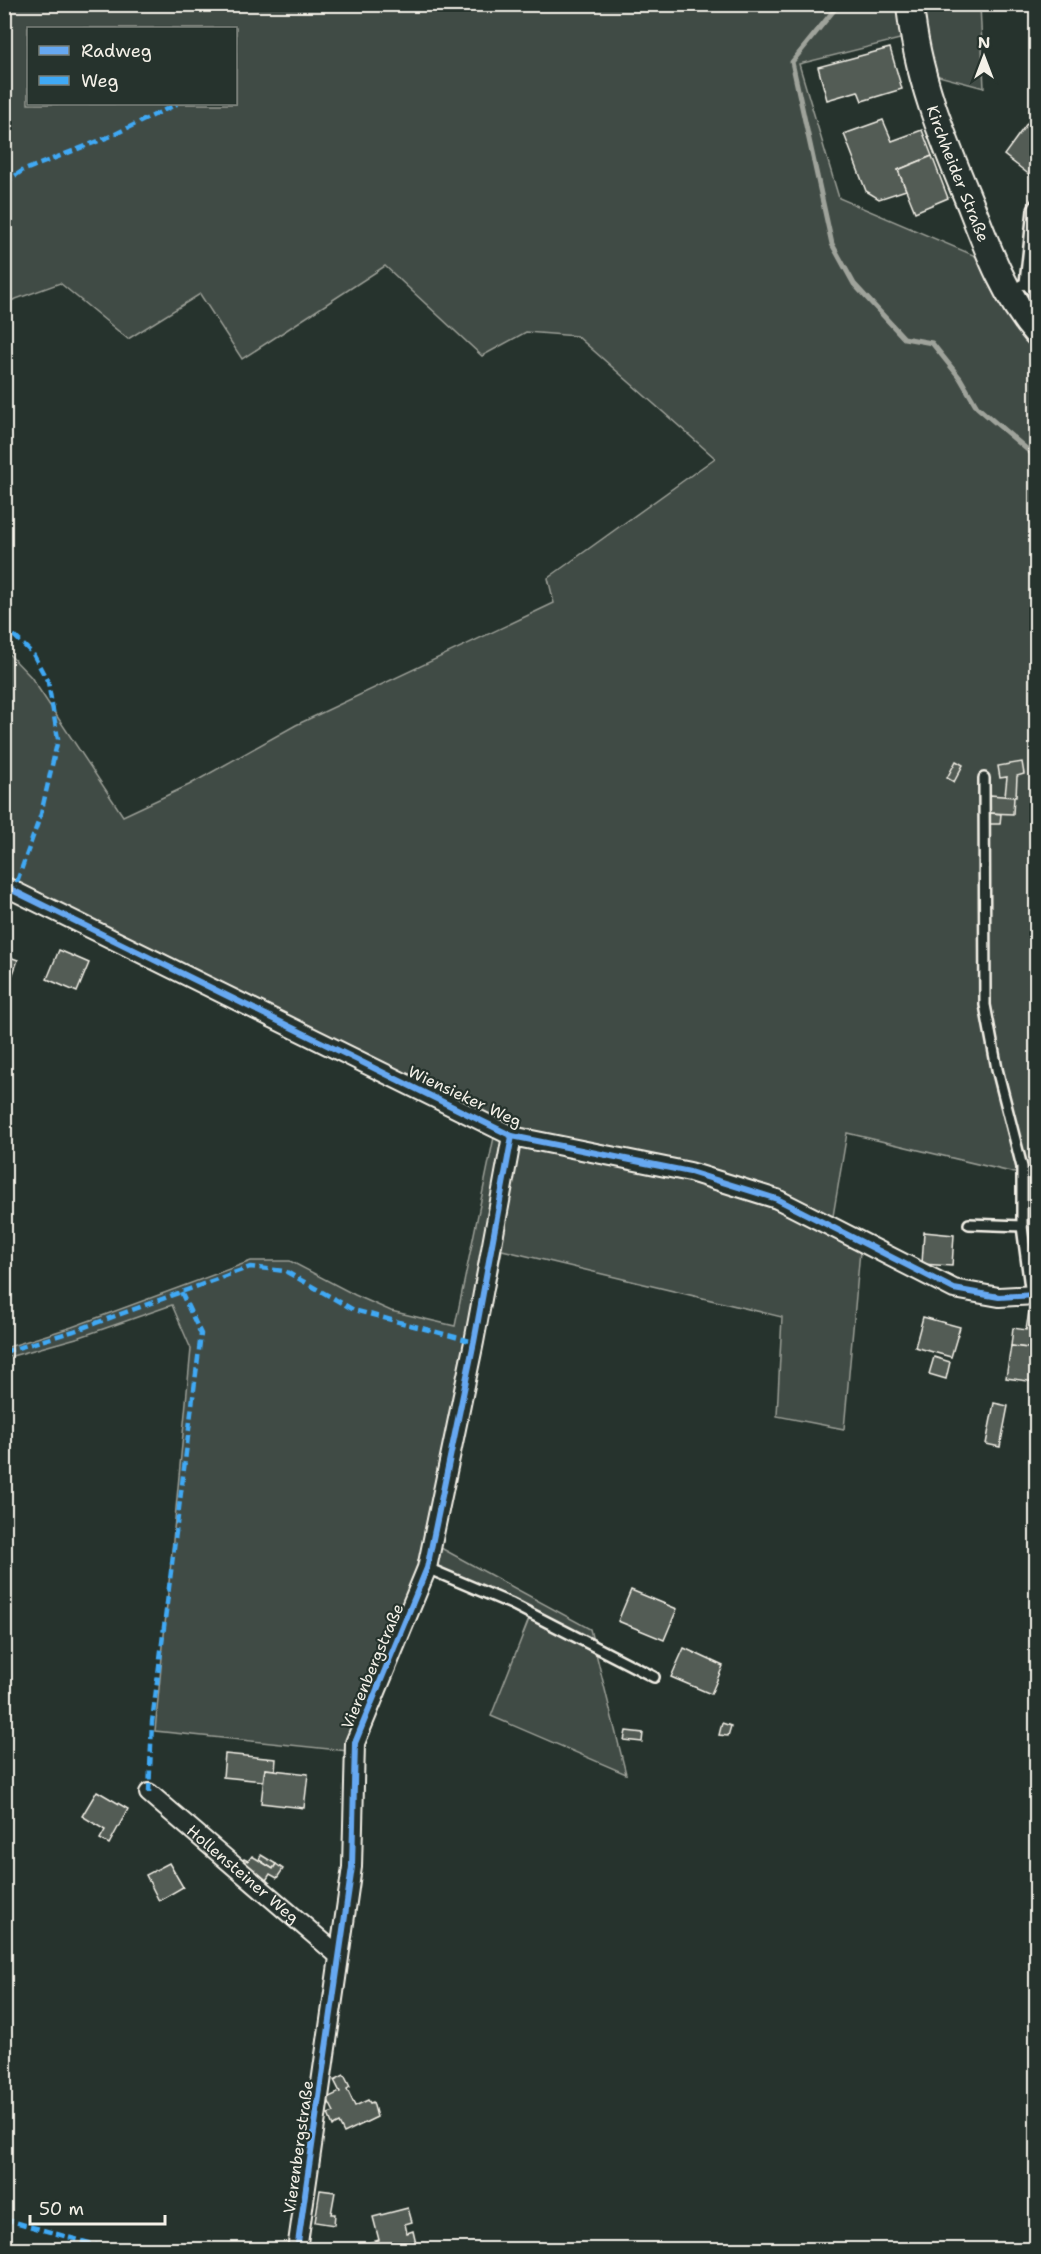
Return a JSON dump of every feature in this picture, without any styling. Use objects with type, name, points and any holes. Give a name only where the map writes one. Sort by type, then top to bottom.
[{"type":"main road","name":"Kirchheider Straße","points":[[910,4],[913,35],[926,89],[992,257],[1017,287],[1023,317],[1036,332]]},
{"type":"street","name":"Wiensieker Weg","points":[[4,886],[512,1136],[690,1172],[777,1199],[954,1289],[999,1297],[1034,1295]]},
{"type":"street","name":"Vierenbergstraße","points":[[297,2250],[352,1867],[355,1743],[427,1568],[474,1342],[512,1136]]},
{"type":"street","name":"Hollensteiner Weg","points":[[149,1793],[338,1955]]},
{"type":"lane","points":[[1036,204],[1017,287],[1036,295]]},
{"type":"lane","points":[[984,778],[986,1005],[997,1069],[1022,1167],[1022,1226],[1034,1295]]},
{"type":"lane","points":[[969,1224],[1022,1226]]},
{"type":"lane","points":[[427,1568],[512,1604],[654,1677]]},
{"type":"shaded area","points":[[4,5],[897,5],[904,38],[799,64],[839,198],[985,260],[1036,342],[1036,1178],[847,1133],[832,1222],[512,1131],[5,883],[5,650],[31,677],[123,816],[189,785],[296,725],[554,603],[548,578],[715,458],[577,336],[526,332],[482,356],[385,266],[242,359],[200,294],[128,339],[60,283],[5,303]]},
{"type":"shaded area","points":[[922,5],[980,5],[984,88],[931,74]]},
{"type":"shaded area","points":[[494,1137],[540,1150],[706,1183],[774,1209],[860,1251],[844,1429],[777,1416],[782,1317],[502,1250],[441,1548],[590,1629],[626,1774],[491,1716],[529,1619],[432,1572],[348,1751],[155,1731],[191,1349],[172,1305],[80,1337],[5,1358],[5,1348],[72,1327],[251,1261],[290,1261],[391,1311],[455,1326]]},
{"type":"building","points":[[890,48],[902,89],[862,101],[858,91],[827,100],[818,67]]},
{"type":"building","points":[[1036,111],[1036,168],[1031,176],[1004,155]]},
{"type":"building","points":[[883,120],[892,141],[922,130],[932,156],[898,170],[906,190],[879,199],[866,191],[844,134]]},
{"type":"building","points":[[932,156],[948,198],[915,212],[898,170]]},
{"type":"building","points":[[956,761],[963,765],[954,782],[947,778]]},
{"type":"building","points":[[1022,762],[1024,774],[1017,776],[1016,797],[1005,796],[1007,777],[1000,778],[998,766]]},
{"type":"building","points":[[990,795],[1014,797],[1013,814],[990,813]]},
{"type":"building","points":[[990,813],[1001,814],[1000,824],[989,824]]},
{"type":"building","points":[[59,950],[89,963],[77,992],[47,979]]},
{"type":"building","points":[[4,955],[18,960],[9,985],[4,984]]},
{"type":"building","points":[[924,1232],[954,1235],[952,1266],[922,1264]]},
{"type":"building","points":[[1030,1305],[1036,1306],[1036,1349],[1011,1346],[1013,1328],[1026,1330]]},
{"type":"building","points":[[923,1317],[960,1327],[951,1357],[915,1347]]},
{"type":"building","points":[[1011,1346],[1036,1349],[1036,1382],[1006,1378]]},
{"type":"building","points":[[934,1357],[950,1362],[946,1379],[929,1374]]},
{"type":"building","points":[[994,1403],[1008,1406],[1000,1447],[986,1444]]},
{"type":"building","points":[[631,1590],[677,1609],[664,1640],[618,1621]]},
{"type":"building","points":[[684,1648],[723,1666],[711,1694],[671,1677]]},
{"type":"building","points":[[722,1723],[731,1726],[728,1736],[719,1735]]},
{"type":"building","points":[[626,1731],[643,1733],[642,1742],[624,1740]]},
{"type":"building","points":[[225,1754],[276,1759],[275,1770],[265,1769],[263,1781],[223,1777]]},
{"type":"building","points":[[265,1769],[308,1774],[304,1808],[261,1803]]},
{"type":"building","points":[[97,1791],[128,1809],[109,1844],[100,1839],[105,1830],[82,1816]]},
{"type":"building","points":[[261,1855],[276,1864],[273,1869],[259,1860]]},
{"type":"building","points":[[252,1856],[273,1869],[276,1864],[283,1869],[277,1878],[270,1874],[265,1882],[240,1864],[244,1859],[248,1861]]},
{"type":"building","points":[[169,1863],[183,1887],[159,1901],[146,1875]]},
{"type":"building","points":[[344,2075],[350,2087],[347,2089],[355,2106],[368,2100],[370,2103],[373,2102],[377,2117],[344,2133],[339,2123],[333,2126],[328,2114],[334,2112],[327,2098],[340,2092],[334,2080]]},
{"type":"building","points":[[320,2190],[335,2192],[331,2214],[335,2214],[334,2225],[315,2222]]},
{"type":"building","points":[[408,2208],[412,2222],[405,2224],[407,2233],[413,2231],[416,2244],[395,2250],[369,2250],[368,2243],[379,2240],[373,2217]]},
{"type":"waterway","points":[[839,4],[792,62],[832,244],[854,284],[904,338],[932,343],[960,378],[977,407],[1036,457]]},
{"type":"marked path","points":[[4,183],[22,171],[111,136],[175,105]]},
{"type":"marked path","points":[[4,626],[33,654],[48,682],[58,739],[41,814],[14,890]]},
{"type":"marked path","points":[[4,1352],[74,1331],[250,1267],[285,1271],[354,1310],[474,1342]]},
{"type":"marked path","points":[[149,1793],[152,1722],[201,1334],[181,1292]]},
{"type":"marked path","points":[[4,2219],[114,2250]]},
{"type":"cycle path","points":[[4,886],[512,1136],[690,1172],[777,1199],[954,1289],[999,1297],[1036,1295]]},
{"type":"cycle path","points":[[297,2250],[352,1867],[355,1743],[427,1568],[474,1342],[512,1136]]}]
